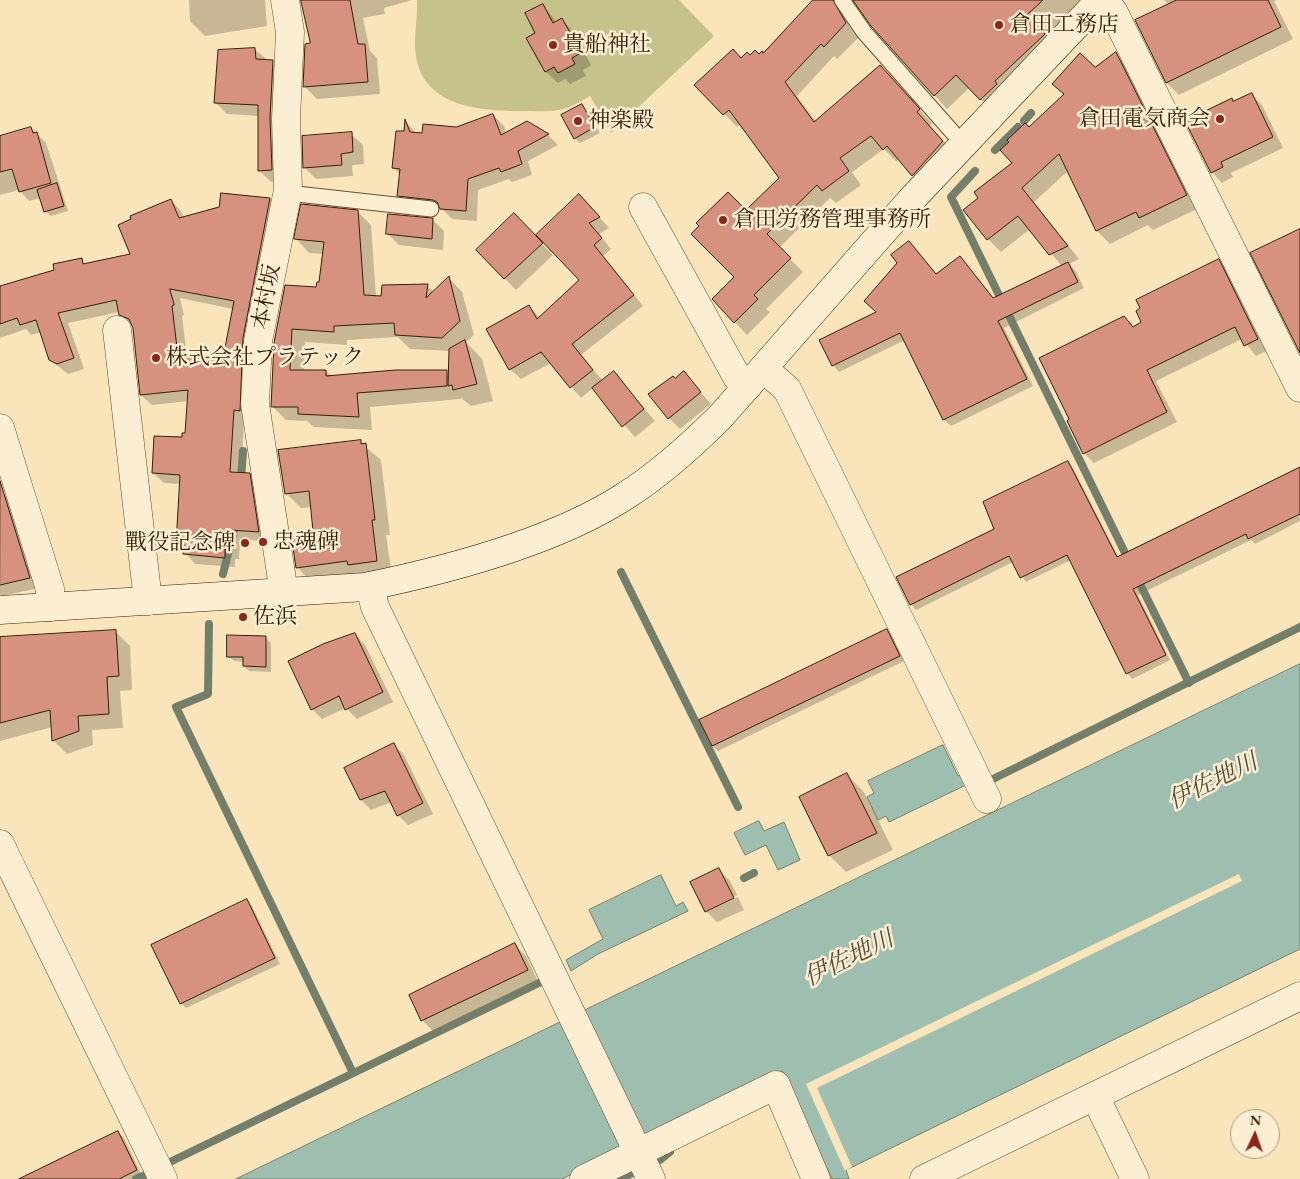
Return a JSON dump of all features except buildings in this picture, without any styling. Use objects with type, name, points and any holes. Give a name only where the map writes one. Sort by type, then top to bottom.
[{"type":"street","name":"本村坂","points":[[284,594],[255,404],[258,341],[288,193],[286,119],[290,32],[285,0]]},
{"type":"street","points":[[0,610],[284,594],[370,586],[502,551],[543,537],[621,499],[657,474],[690,447],[756,378],[878,237],[963,144],[1100,0],[1113,11],[1300,388]]},
{"type":"street","points":[[644,207],[736,377],[756,378],[787,389],[987,799]]},
{"type":"street","points":[[117,330],[148,601]]},
{"type":"street","points":[[0,428],[50,589],[50,607]]},
{"type":"street","points":[[370,586],[375,608],[651,1179]]},
{"type":"street","points":[[0,844],[163,1179]]},
{"type":"street","points":[[924,1179],[1300,996]]},
{"type":"street","points":[[584,1179],[637,1149],[776,1085],[816,1179]]},
{"type":"street","points":[[1094,1096],[1135,1179]]},
{"type":"lane","points":[[842,0],[864,32],[963,144]]},
{"type":"lane","points":[[288,193],[431,209]]},
{"type":"shaded area","points":[[417,0],[679,0],[714,36],[611,133],[590,96],[559,110],[511,111],[464,105],[450,100],[437,92],[426,82],[419,68],[415,51]]},
{"type":"water","name":"伊佐地川","points":[[1300,664],[1300,949],[846,1170],[849,1179],[832,1179],[782,1071],[562,1179],[236,1179]]},
{"type":"water","points":[[943,745],[958,776],[963,774],[968,784],[889,822],[886,816],[878,820],[867,797],[874,793],[868,781]]},
{"type":"water","points":[[759,821],[764,831],[784,822],[800,860],[778,870],[766,845],[745,855],[734,833]]},
{"type":"water","points":[[661,875],[676,906],[683,902],[688,911],[598,954],[571,971],[566,960],[603,939],[589,910]]},
{"type":"pier","points":[[1239,874],[1242,881],[817,1088],[852,1167],[845,1171],[806,1084]]},
{"type":"waterway","points":[[1024,121],[1031,113]]},
{"type":"waterway","points":[[995,150],[1018,127]]},
{"type":"waterway","points":[[975,171],[951,197],[1129,561]]},
{"type":"waterway","points":[[241,481],[243,451]]},
{"type":"waterway","points":[[223,574],[236,522]]},
{"type":"waterway","points":[[621,572],[738,807]]},
{"type":"waterway","points":[[1137,578],[1189,683]]},
{"type":"waterway","points":[[209,624],[208,694],[176,707],[353,1073]]},
{"type":"waterway","points":[[993,779],[1300,627]]},
{"type":"waterway","points":[[744,878],[754,873]]},
{"type":"waterway","points":[[170,1162],[541,982]]},
{"type":"waterway","points":[[660,1160],[670,1152]]},
{"type":"waterway","points":[[620,1179],[635,1172]]},
{"type":"waterway","points":[[136,1179],[145,1175]]},
{"type":"place","name":"倉田工務店","points":[[999,25]]},
{"type":"place","name":"貴船神社","points":[[553,45]]},
{"type":"place","name":"倉田電気商会","points":[[1220,119]]},
{"type":"place","name":"神楽殿","points":[[578,121]]},
{"type":"place","name":"倉田労務管理事務所","points":[[723,220]]},
{"type":"place","name":"株式会社プラテック","points":[[156,358]]},
{"type":"place","name":"忠魂碑","points":[[263,542]]},
{"type":"place","name":"戰役記念碑","points":[[245,543]]},
{"type":"place","name":"佐浜","points":[[243,617]]}]
